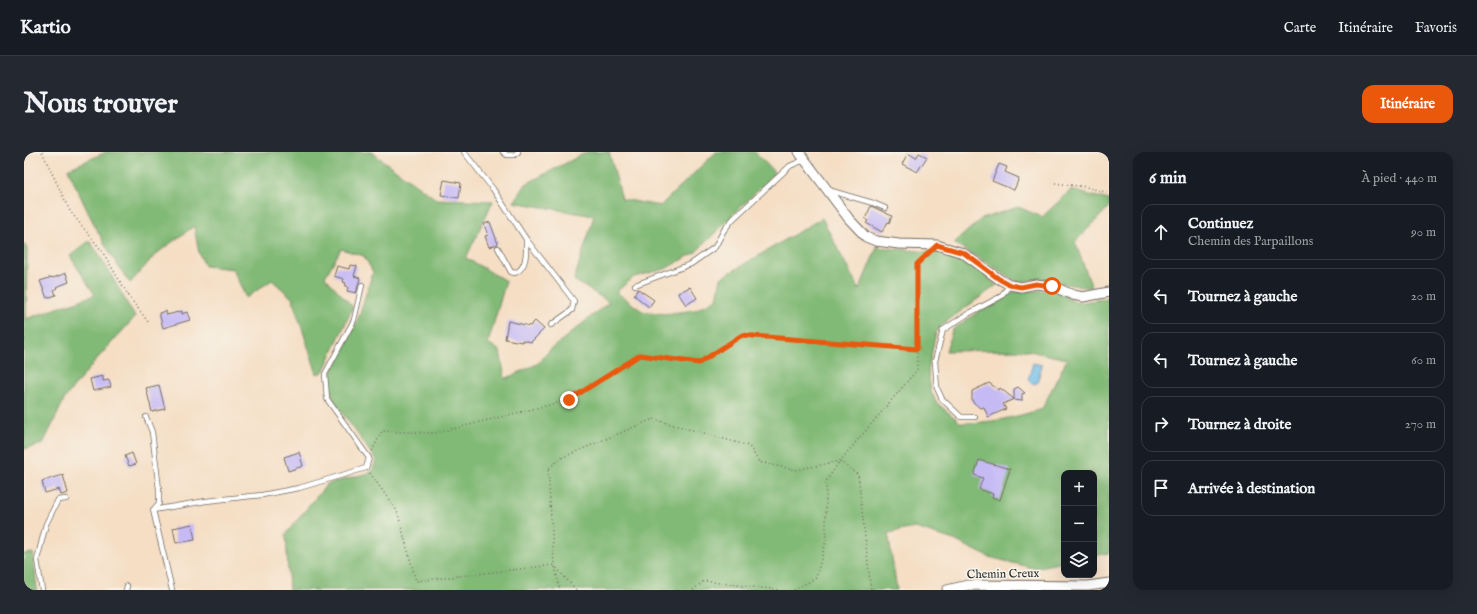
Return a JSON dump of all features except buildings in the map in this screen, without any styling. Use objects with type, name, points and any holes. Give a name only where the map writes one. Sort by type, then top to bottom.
[{"type":"street","points":[[799,152],[853,224],[866,237],[876,241],[899,244],[937,245],[964,253],[999,279],[1010,285],[1021,287],[1036,284],[1052,286],[1073,296],[1083,297],[1109,292]]},
{"type":"street","name":"Chemin Creux","points":[[947,590],[968,585],[1088,586],[1109,583]]},
{"type":"lane","points":[[464,152],[493,189],[526,239],[574,301],[572,310],[551,325]]},
{"type":"lane","points":[[502,152],[507,155],[514,155],[518,152]]},
{"type":"lane","points":[[635,285],[691,264],[715,247],[724,230],[733,218],[790,166],[805,161]]},
{"type":"lane","points":[[827,190],[873,203],[885,208]]},
{"type":"lane","points":[[498,248],[511,272],[519,272],[524,264],[526,239]]},
{"type":"lane","points":[[153,510],[298,488],[366,468],[369,458],[327,398],[325,374],[354,320],[362,285]]},
{"type":"lane","points":[[975,417],[961,418],[942,399],[937,388],[935,361],[943,330],[966,315],[1000,297],[1010,285]]},
{"type":"lane","points":[[146,417],[152,432],[159,489],[159,504],[153,510]]},
{"type":"lane","points":[[42,590],[37,560],[46,524],[58,500],[66,499]]},
{"type":"lane","points":[[153,510],[172,590]]},
{"type":"path","points":[[42,152],[70,211],[102,251],[130,298],[149,323]]},
{"type":"path","points":[[1055,184],[1086,187],[1109,193]]},
{"type":"path","points":[[794,590],[816,578],[826,541],[826,481],[840,461],[917,370],[917,264],[937,245]]},
{"type":"path","points":[[369,458],[382,431],[436,433],[569,400],[640,355],[699,363],[742,335],[917,349]]},
{"type":"path","points":[[560,590],[554,565],[548,469],[561,458],[653,419],[749,446],[759,462],[796,470],[840,461],[858,475],[871,590]]},
{"type":"path","points":[[366,468],[397,511],[416,581],[554,565]]},
{"type":"path","points":[[554,565],[576,590]]},
{"type":"path","points":[[693,590],[704,580],[779,590]]},
{"type":"green space","points":[[106,152],[371,152],[436,199],[493,201],[466,258],[506,281],[488,343],[500,351],[505,379],[537,364],[551,349],[609,302],[574,280],[594,216],[514,202],[526,184],[587,152],[609,152],[622,199],[660,206],[716,152],[755,152],[775,173],[696,252],[665,269],[634,277],[616,292],[642,311],[664,314],[695,310],[717,299],[721,278],[822,218],[859,290],[877,247],[940,253],[975,267],[997,285],[943,324],[936,332],[928,371],[931,392],[937,403],[961,423],[1002,419],[1042,409],[1067,359],[1025,350],[946,351],[952,330],[981,310],[1003,300],[1013,292],[1054,290],[1077,303],[1109,298],[1109,553],[1097,555],[1097,470],[1061,470],[1061,563],[1033,568],[989,557],[954,540],[915,528],[888,533],[897,590],[289,590],[286,534],[327,484],[372,472],[376,460],[334,401],[328,379],[357,322],[373,272],[364,256],[341,249],[325,277],[353,307],[323,372],[317,374],[292,298],[272,280],[246,298],[233,269],[205,266],[199,253],[194,226],[156,254],[130,283],[104,242],[68,169]]},
{"type":"green space","points":[[1071,190],[1109,200],[1109,207],[1075,242],[1092,288],[1040,279],[1018,282],[954,243],[981,219],[1018,207],[1042,217]]},
{"type":"green space","points":[[89,241],[99,254],[135,317],[96,360],[65,398],[43,444],[24,449],[24,243],[27,249],[26,319],[95,295],[70,256]]},
{"type":"green space","points":[[33,553],[37,590],[24,590],[24,554]]},
{"type":"water","points":[[1033,363],[1042,365],[1037,383],[1032,384],[1028,380]]},
{"type":"route","points":[[569,400],[640,355],[699,363],[742,335],[917,349],[917,264],[937,245],[964,253],[999,279],[1010,285],[1021,287],[1036,284],[1052,286]]}]
